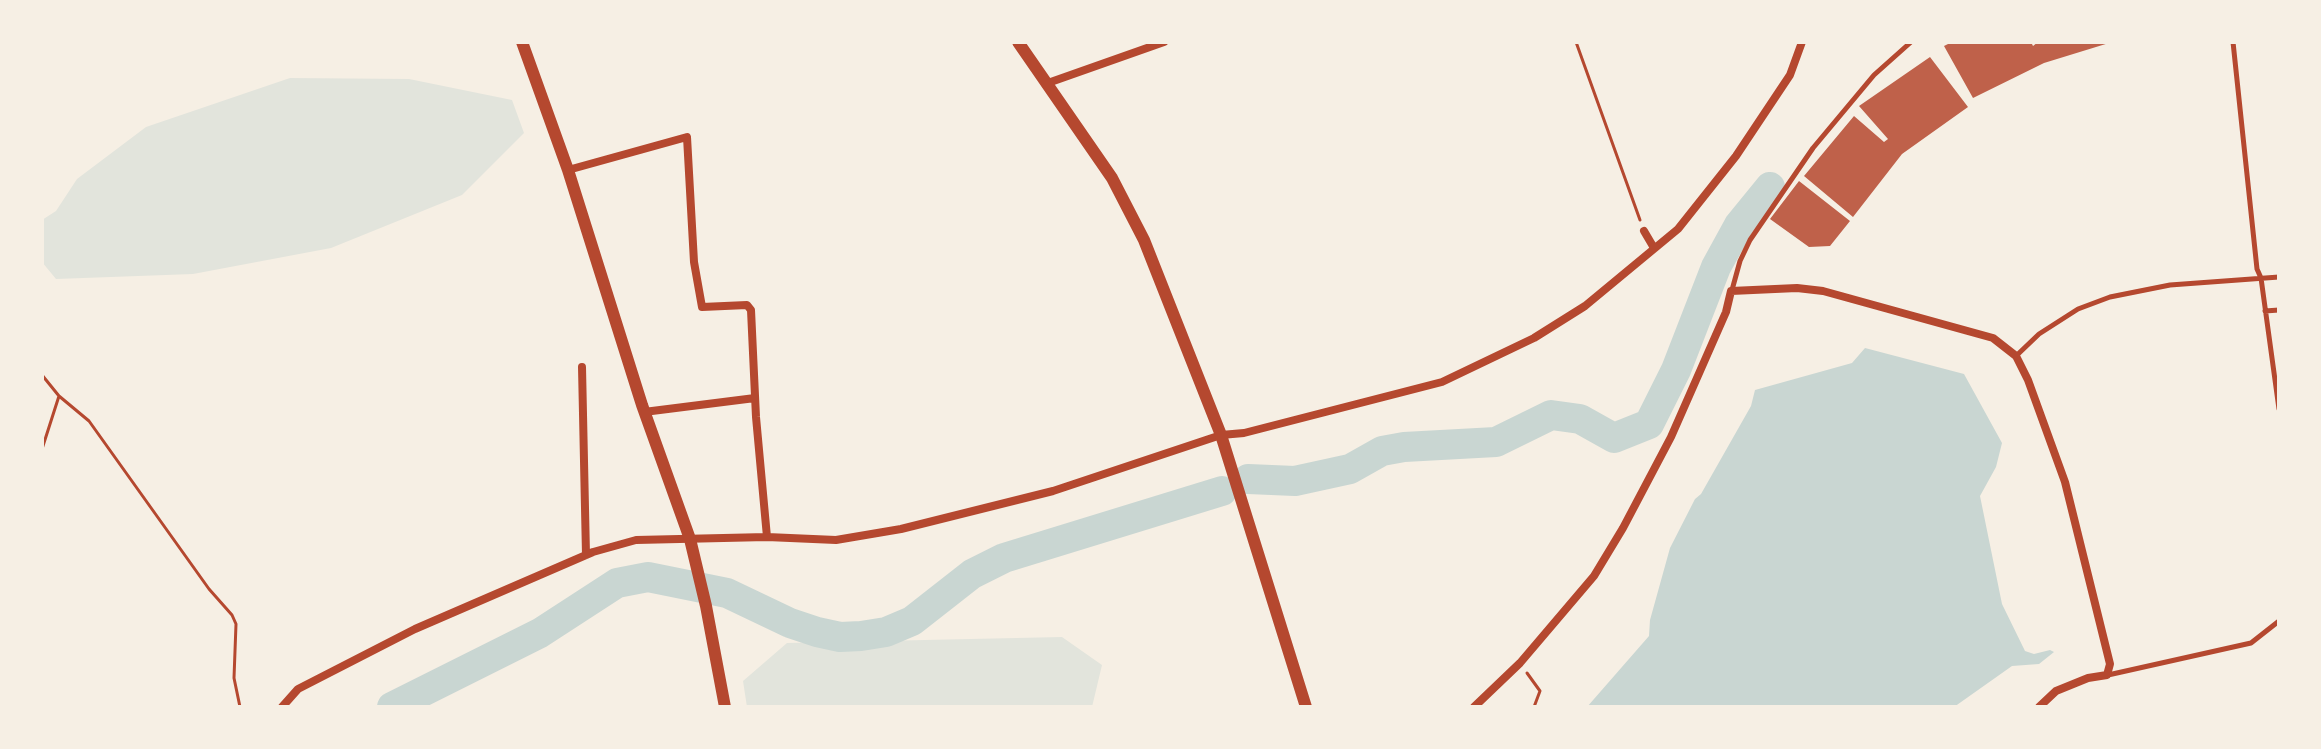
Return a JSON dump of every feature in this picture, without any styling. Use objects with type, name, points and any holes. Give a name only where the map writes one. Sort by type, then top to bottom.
[{"type":"street","points":[[522,42],[568,170],[644,412],[690,539],[725,707]]},
{"type":"street","points":[[1018,42],[1112,178],[1144,240],[1221,435],[1306,707]]},
{"type":"street","points":[[1045,84],[1164,42]]},
{"type":"street","points":[[282,707],[298,689],[415,629],[586,555],[636,540],[767,537],[836,540],[901,529],[1053,491],[1221,435],[1244,433],[1442,382],[1534,338],[1585,306],[1678,229],[1736,156],[1790,75],[1802,42]]},
{"type":"street","points":[[568,170],[687,137],[694,262],[702,307],[747,305],[751,310],[767,537]]},
{"type":"street","points":[[1644,231],[1654,248]]},
{"type":"street","points":[[1474,707],[1520,663],[1594,576],[1671,437],[1726,312],[1731,291],[1797,288],[1823,291],[1993,338],[2016,356],[2065,482],[2110,664],[2107,675],[2088,678],[2056,691],[2039,707]]},
{"type":"street","points":[[582,367],[586,555]]},
{"type":"street","points":[[644,412],[755,398]]},
{"type":"lane","points":[[1731,291],[1750,240],[1813,148],[1874,75],[1911,42]]},
{"type":"lane","points":[[2233,42],[2257,269],[2261,278],[2279,409]]},
{"type":"lane","points":[[2016,356],[2039,334],[2078,309],[2110,297],[2170,285],[2279,277]]},
{"type":"lane","points":[[2265,311],[2279,310]]},
{"type":"lane","points":[[2107,675],[2251,643],[2279,621]]},
{"type":"path","points":[[1576,42],[1644,231]]},
{"type":"path","points":[[42,375],[59,396],[89,421],[209,589],[232,615],[236,624],[234,678],[240,707]]},
{"type":"path","points":[[42,449],[59,396]]},
{"type":"path","points":[[1520,663],[1540,691],[1534,707]]},
{"type":"shaded area","points":[[290,78],[409,79],[512,100],[524,133],[462,195],[331,248],[193,274],[56,279],[42,262],[42,220],[56,211],[77,179],[146,127]]},
{"type":"shaded area","points":[[1865,348],[1964,374],[2002,443],[1996,467],[1980,496],[2002,604],[2025,651],[2034,654],[2054,652],[2039,664],[2012,666],[1954,707],[1587,707],[1649,636],[1650,620],[1670,548],[1695,499],[1701,494],[1751,406],[1755,390],[1852,363]]},
{"type":"shaded area","points":[[1062,637],[1102,665],[1092,707],[747,707],[743,681],[787,643]]},
{"type":"building","points":[[1952,42],[2031,42],[2033,46],[2038,42],[2109,43],[2044,63],[1973,98],[1944,46]]},
{"type":"building","points":[[1930,57],[1968,107],[1902,154],[1853,217],[1804,176],[1854,116],[1884,142],[1888,139],[1859,106]]},
{"type":"building","points":[[1799,181],[1850,221],[1830,246],[1809,247],[1770,219]]},
{"type":"waterway","points":[[1248,479],[1295,481],[1350,469],[1382,451],[1496,442],[1551,415],[1580,419],[1614,438],[1649,424],[1676,370],[1716,267],[1739,225],[1770,187]]},
{"type":"waterway","points":[[392,707],[540,633],[617,583],[648,577],[727,593],[790,623],[817,632],[840,637],[861,636],[886,632],[912,621],[972,574],[1004,558],[1222,491]]}]
